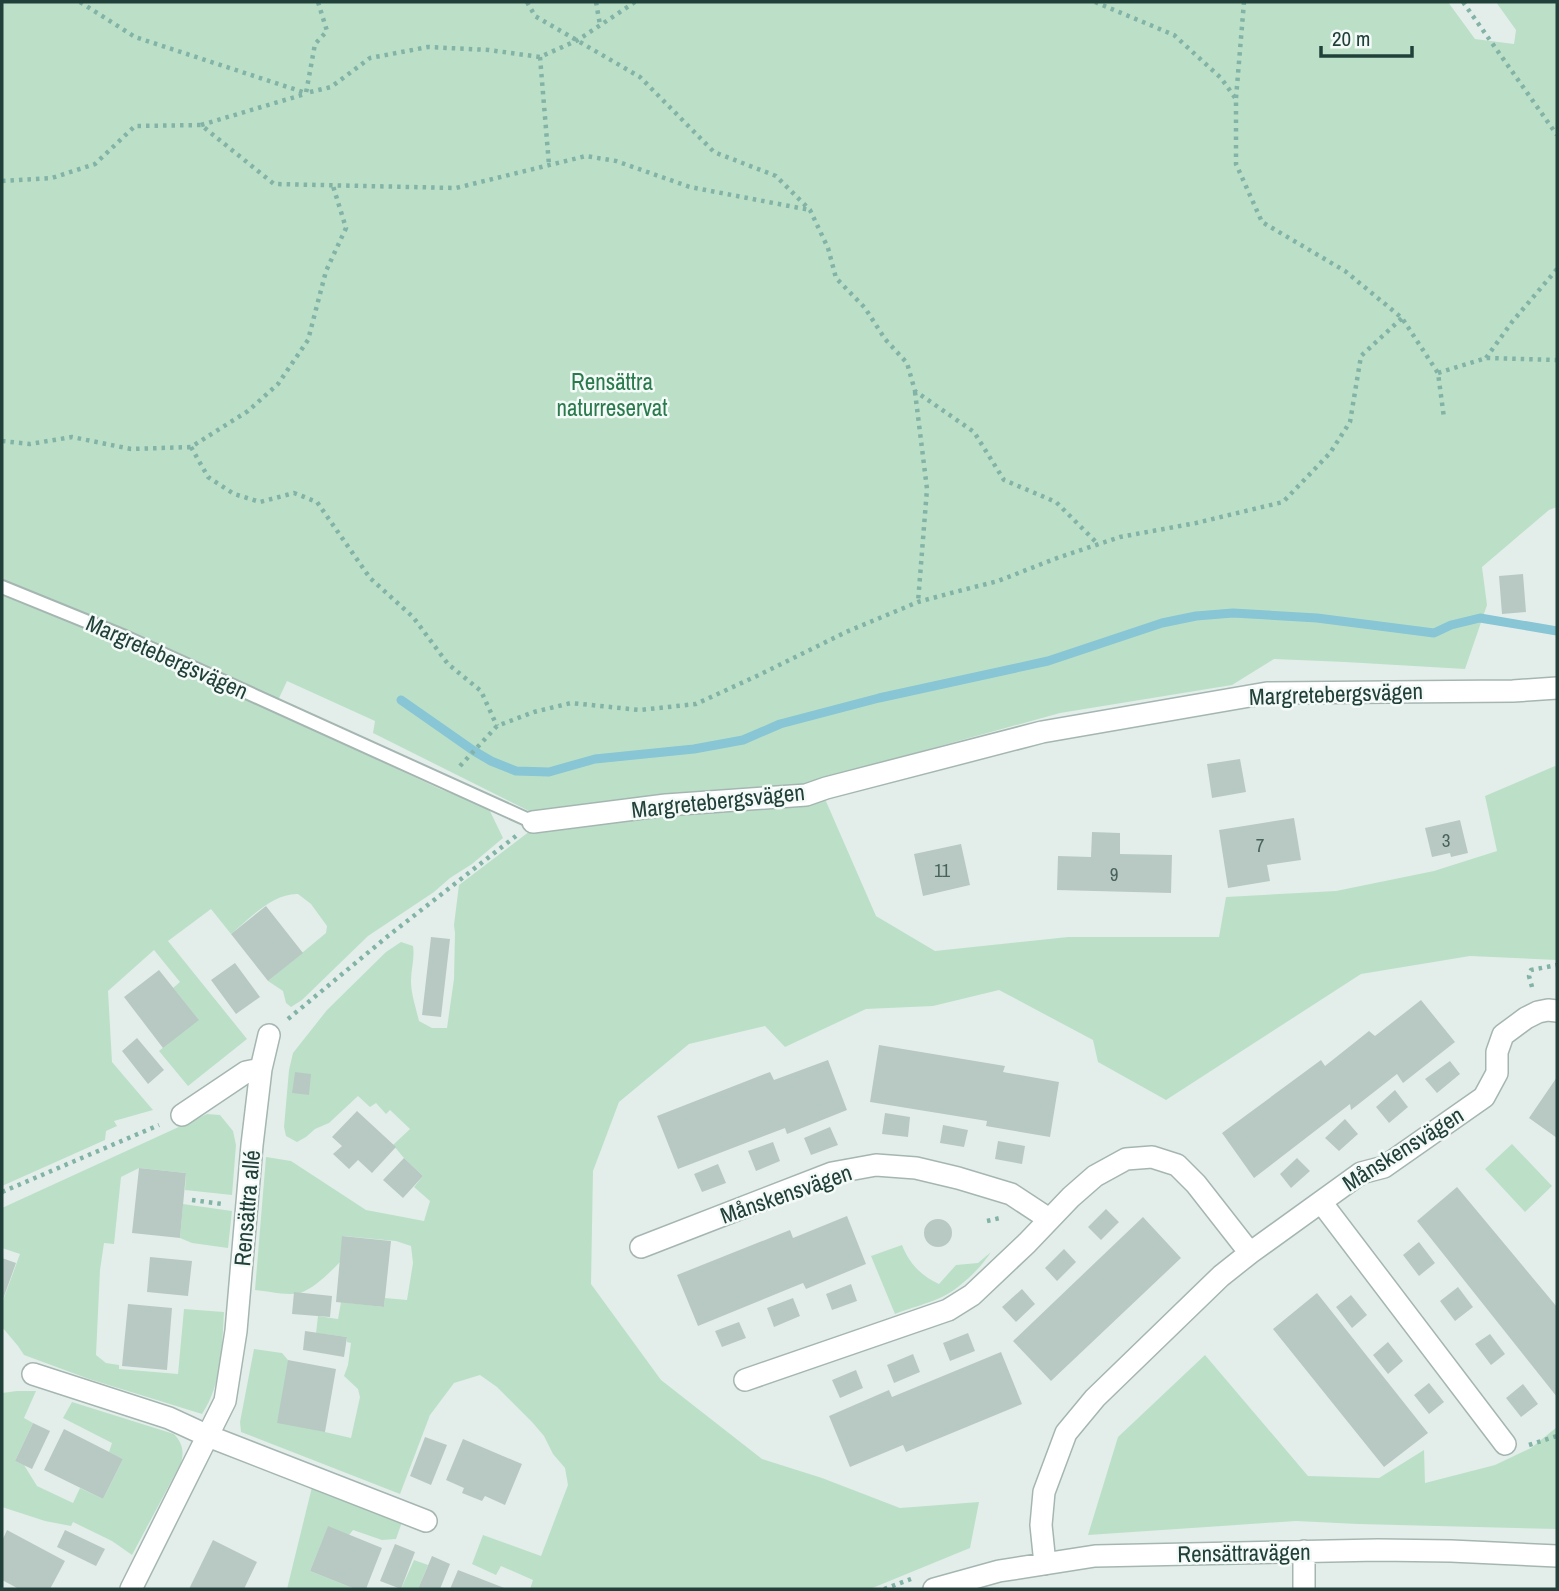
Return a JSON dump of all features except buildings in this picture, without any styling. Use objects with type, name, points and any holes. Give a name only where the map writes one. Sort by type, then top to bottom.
[{"type":"street","name":"Margretebergsvägen","points":[[533,822],[666,805],[806,795],[1042,732],[1267,693],[1513,691],[1557,688]]},
{"type":"street","name":"Månskensvägen","points":[[1045,1564],[1041,1525],[1044,1492],[1066,1433],[1105,1388],[1221,1276],[1250,1253],[1361,1173],[1384,1167],[1484,1097],[1497,1073],[1497,1052],[1503,1035],[1526,1018],[1548,1012]]},
{"type":"street","name":"Rensättra allé","points":[[131,1589],[225,1401],[236,1331],[261,1069],[269,1035]]},
{"type":"street","points":[[182,1115],[246,1072],[261,1069]]},
{"type":"street","points":[[745,1380],[948,1310],[972,1295],[1095,1176],[1126,1159],[1152,1157],[1177,1165],[1196,1184],[1250,1253]]},
{"type":"street","name":"Månskensvägen","points":[[641,1247],[832,1173],[876,1165],[916,1168],[1012,1194],[1049,1219]]},
{"type":"street","name":"Månskensvägen","points":[[1321,1202],[1504,1444]]},
{"type":"street","points":[[33,1374],[169,1418],[208,1436],[426,1521]]},
{"type":"street","points":[[1304,1551],[1304,1589]]},
{"type":"street","name":"Rensättravägen","points":[[934,1589],[999,1571],[1095,1556],[1304,1551],[1451,1551],[1557,1556]]},
{"type":"lane","name":"Margretebergsvägen","points":[[2,587],[125,637],[533,822]]},
{"type":"path","points":[[80,2],[135,37],[306,93]]},
{"type":"path","points":[[306,93],[315,44],[327,32],[318,2]]},
{"type":"path","points":[[527,2],[535,16],[640,77],[714,152],[776,176],[810,210],[828,248],[835,278],[865,308],[886,339],[907,363],[915,391],[927,488],[918,602]]},
{"type":"path","points":[[596,2],[600,25]]},
{"type":"path","points":[[2,181],[52,178],[95,164],[135,126],[201,125],[331,87],[370,58],[428,47],[489,50],[540,57],[578,40],[635,2]]},
{"type":"path","points":[[1096,2],[1174,35],[1221,78],[1236,99]]},
{"type":"path","points":[[1244,2],[1236,99],[1236,164],[1262,222],[1345,271],[1402,318],[1438,373],[1444,418]]},
{"type":"path","points":[[1463,2],[1557,135]]},
{"type":"path","points":[[540,57],[549,165]]},
{"type":"path","points":[[201,125],[274,184],[456,188],[586,156],[615,161],[690,187],[810,210]]},
{"type":"path","points":[[2,441],[30,444],[72,437],[131,449],[191,447],[248,411],[278,384],[308,340],[326,271],[346,228],[333,186]]},
{"type":"path","points":[[1486,358],[1512,322],[1557,269]]},
{"type":"path","points":[[469,757],[497,726],[534,712],[571,703],[640,710],[696,704],[846,632],[918,602],[998,581],[1120,537],[1196,523],[1283,502],[1330,453],[1350,422],[1361,356],[1402,318]]},
{"type":"path","points":[[1438,373],[1486,358],[1557,359]]},
{"type":"path","points":[[915,391],[974,432],[1003,480],[1056,502],[1098,544]]},
{"type":"path","points":[[191,447],[208,478],[234,494],[260,502],[293,492],[317,502],[370,579],[413,617],[448,664],[481,691],[497,726]]},
{"type":"path","points":[[269,1035],[388,936],[533,822]]},
{"type":"path","points":[[1548,1012],[1529,976],[1531,970],[1557,965]]},
{"type":"path","points":[[2,1192],[182,1115]]},
{"type":"green space","name":"Rensättra naturreservat","points":[[2,2],[1448,2],[1475,39],[1514,44],[1516,30],[1496,2],[1557,2],[1557,507],[1549,510],[1482,567],[1487,605],[1465,669],[1274,659],[1232,685],[1060,713],[799,785],[658,795],[531,812],[373,733],[375,721],[287,681],[273,711],[440,789],[488,807],[503,838],[434,892],[368,936],[302,1000],[291,1007],[286,1003],[283,991],[268,981],[326,933],[327,926],[311,904],[298,894],[280,898],[262,908],[231,934],[211,909],[168,941],[247,1039],[188,1086],[159,1051],[198,1019],[173,988],[180,982],[154,950],[108,991],[112,1062],[153,1110],[114,1121],[117,1126],[106,1131],[105,1140],[2,1186]]},
{"type":"green space","points":[[1555,766],[1557,960],[1470,956],[1361,974],[1166,1100],[1098,1062],[1093,1040],[999,990],[933,1006],[866,1009],[785,1047],[765,1026],[689,1044],[619,1102],[593,1171],[591,1284],[661,1380],[762,1459],[822,1478],[900,1508],[979,1502],[970,1548],[870,1589],[530,1589],[533,1580],[501,1566],[496,1575],[472,1564],[483,1535],[541,1556],[568,1485],[565,1468],[532,1422],[497,1387],[480,1375],[454,1383],[430,1415],[400,1494],[241,1432],[240,1422],[254,1349],[282,1353],[325,1432],[351,1438],[360,1397],[358,1389],[344,1376],[351,1343],[347,1342],[347,1337],[316,1333],[318,1316],[338,1319],[341,1302],[384,1307],[385,1298],[407,1300],[413,1263],[411,1246],[396,1241],[343,1236],[340,1262],[311,1288],[295,1294],[255,1290],[266,1157],[291,1161],[366,1210],[424,1221],[430,1201],[414,1187],[423,1176],[393,1145],[410,1129],[390,1110],[386,1114],[376,1103],[370,1107],[358,1096],[329,1123],[297,1142],[286,1136],[284,1127],[293,1053],[327,1010],[386,952],[401,942],[413,946],[411,986],[419,1021],[432,1028],[447,1028],[454,979],[454,925],[459,885],[534,828],[825,799],[876,916],[935,951],[1068,937],[1219,937],[1226,897],[1336,891],[1434,871],[1497,851],[1485,796]]},
{"type":"green space","points":[[207,1114],[220,1115],[233,1131],[236,1145],[232,1195],[185,1190],[186,1173],[139,1168],[121,1177],[114,1244],[104,1243],[100,1270],[96,1355],[106,1363],[119,1365],[119,1369],[178,1374],[184,1309],[224,1312],[217,1378],[202,1414],[89,1379],[24,1355],[2,1327],[2,1303],[20,1254],[2,1248],[2,1208]]},
{"type":"green space","points":[[1512,1144],[1552,1186],[1525,1212],[1485,1169]]},
{"type":"green space","points":[[183,1204],[232,1211],[228,1248],[192,1243],[180,1238]]},
{"type":"green space","points":[[902,1245],[916,1268],[939,1284],[956,1265],[978,1263],[991,1252],[969,1278],[949,1293],[895,1314],[871,1256]]},
{"type":"green space","points":[[1205,1355],[1308,1476],[1379,1478],[1424,1450],[1425,1483],[1495,1465],[1531,1448],[1557,1427],[1557,1529],[1296,1521],[1088,1535],[1118,1437]]},
{"type":"green space","points":[[36,1391],[24,1418],[33,1423],[15,1461],[24,1465],[37,1486],[73,1503],[80,1488],[103,1499],[123,1459],[109,1452],[112,1443],[63,1418],[72,1402],[174,1434],[177,1438],[182,1448],[181,1463],[132,1555],[112,1541],[73,1522],[71,1526],[45,1521],[2,1507],[2,1393]]},
{"type":"green space","points":[[312,1487],[402,1522],[396,1539],[382,1540],[353,1530],[349,1535],[328,1527],[310,1571],[355,1589],[287,1589]]},
{"type":"green space","points":[[414,1560],[428,1565],[418,1589],[401,1589]]},
{"type":"waterway","points":[[401,700],[491,761],[516,771],[549,772],[595,759],[694,749],[743,740],[780,724],[879,698],[1048,661],[1162,623],[1196,616],[1233,613],[1317,618],[1434,633],[1451,625],[1480,618],[1557,631]]}]
